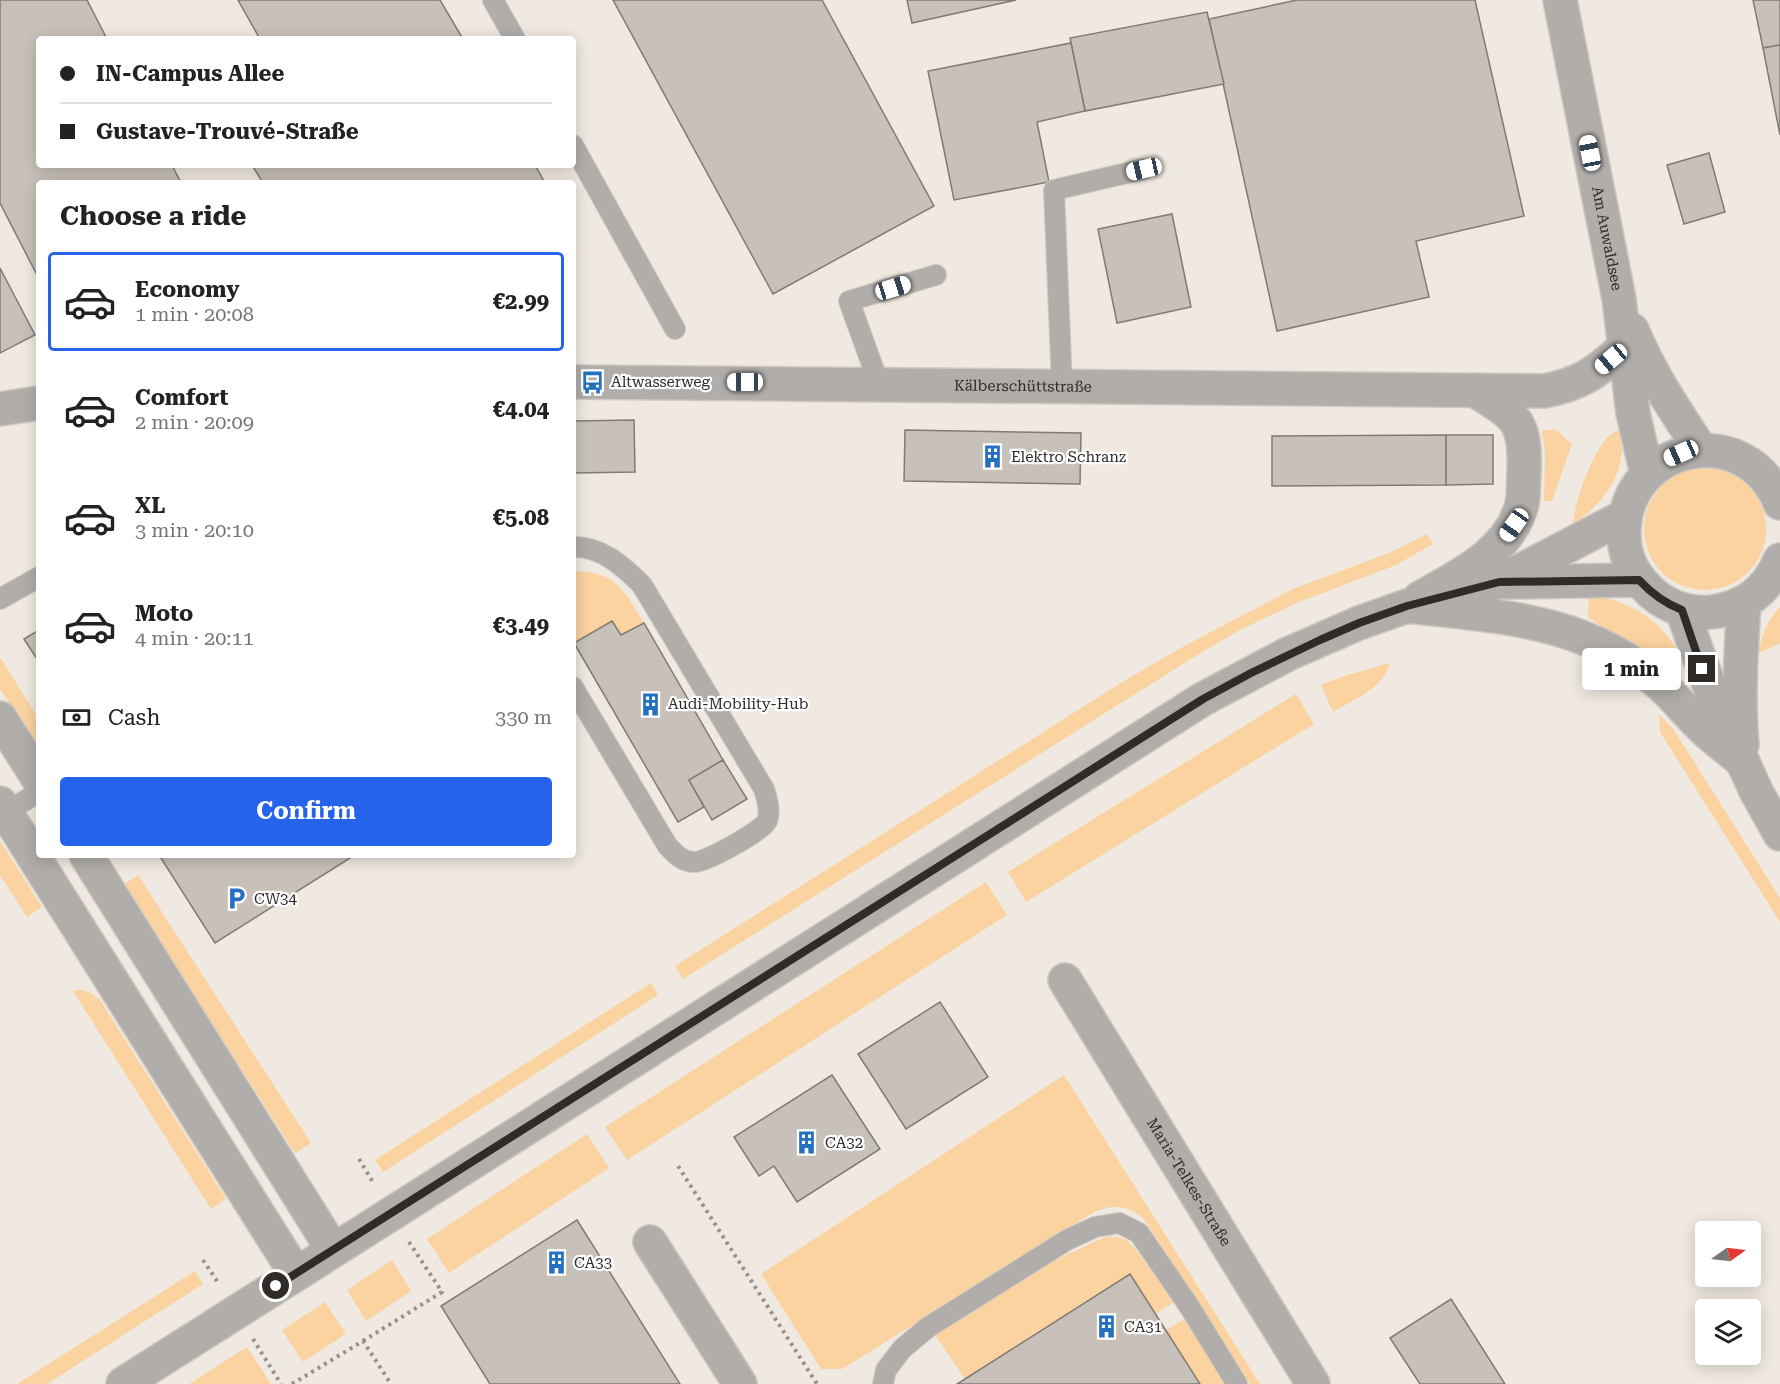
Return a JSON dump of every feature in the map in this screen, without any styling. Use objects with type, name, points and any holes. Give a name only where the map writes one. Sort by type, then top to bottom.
[{"type":"street","name":"Am Auwaldsee","points":[[1560,0],[1619,299],[1633,413],[1647,474]]},
{"type":"street","name":"Am Auwaldsee","points":[[1619,299],[1645,362],[1701,450]]},
{"type":"street","name":"Kälberschüttstraße","points":[[576,382],[1544,391],[1573,384],[1597,371],[1624,348]]},
{"type":"street","points":[[1407,606],[1486,557],[1514,525],[1522,503],[1525,452],[1518,424],[1510,413],[1474,390]]},
{"type":"street","points":[[0,409],[36,403]]},
{"type":"street","points":[[1780,503],[1775,492],[1772,474],[1735,456],[1718,451],[1701,450],[1681,453],[1663,461],[1647,474],[1633,493],[1625,516],[1624,538],[1629,560],[1639,580],[1651,593],[1682,610],[1703,613],[1724,611],[1744,603],[1762,590],[1775,573],[1780,560]]},
{"type":"street","points":[[123,1384],[1203,699],[1251,673],[1359,623],[1407,606],[1499,582],[1625,516]]},
{"type":"street","points":[[1499,582],[1639,580]]},
{"type":"street","points":[[1743,762],[1739,712],[1744,603]]},
{"type":"street","points":[[1407,606],[1506,617],[1555,627],[1599,644],[1632,663],[1661,685],[1708,734],[1743,762]]},
{"type":"street","points":[[1682,610],[1716,704],[1757,793],[1780,834]]},
{"type":"street","points":[[0,718],[36,775]]},
{"type":"street","points":[[3,808],[296,1274]]},
{"type":"street","points":[[88,858],[333,1250]]},
{"type":"street","name":"Maria-Telkes-Straße","points":[[1065,980],[1313,1384]]},
{"type":"street","points":[[650,1242],[740,1384]]},
{"type":"lane","points":[[493,0],[513,36]]},
{"type":"lane","points":[[576,150],[675,329]]},
{"type":"lane","points":[[1062,387],[1054,190],[1144,169]]},
{"type":"lane","points":[[879,384],[849,301],[936,275]]},
{"type":"lane","points":[[576,547],[601,553],[623,565],[642,585],[764,789],[769,812],[766,822],[759,830],[705,861],[682,860],[667,845],[576,692]]},
{"type":"lane","points":[[0,599],[36,579]]},
{"type":"lane","points":[[3,808],[36,793]]},
{"type":"lane","points":[[883,1384],[886,1371],[902,1349],[927,1328],[1067,1240],[1095,1227],[1119,1223],[1139,1233],[1189,1306],[1237,1384]]},
{"type":"path","points":[[292,1384],[442,1292],[358,1159]]},
{"type":"path","points":[[678,1166],[817,1384]]},
{"type":"path","points":[[363,1341],[390,1384]]},
{"type":"shaded area","points":[[1555,429],[1572,444],[1552,501],[1544,501],[1545,453],[1542,431]]},
{"type":"shaded area","points":[[1620,429],[1622,452],[1617,474],[1599,502],[1573,524],[1574,514],[1590,465],[1602,444]]},
{"type":"shaded area","points":[[1705,468],[1728,473],[1748,486],[1761,506],[1766,529],[1761,552],[1748,572],[1728,585],[1705,590],[1682,585],[1662,572],[1649,552],[1644,529],[1649,506],[1662,486],[1682,473]]},
{"type":"shaded area","points":[[1427,534],[1433,544],[1396,565],[1299,602],[1240,630],[1194,657],[683,979],[675,966],[1119,684],[1186,645],[1293,589],[1389,553]]},
{"type":"shaded area","points":[[576,571],[600,575],[617,585],[644,623],[621,635],[612,621],[576,642]]},
{"type":"shaded area","points":[[1589,595],[1613,600],[1647,617],[1666,634],[1683,666],[1665,671],[1588,617]]},
{"type":"shaded area","points":[[1780,607],[1780,643],[1758,653],[1766,628]]},
{"type":"shaded area","points":[[0,657],[36,715],[36,740],[33,738],[0,689]]},
{"type":"shaded area","points":[[1390,663],[1381,680],[1374,687],[1333,712],[1321,685]]},
{"type":"shaded area","points":[[1296,694],[1314,724],[1026,902],[1008,872]]},
{"type":"shaded area","points":[[1659,714],[1674,730],[1780,898],[1780,922],[1660,732]]},
{"type":"shaded area","points":[[0,841],[42,907],[27,917],[0,875]]},
{"type":"shaded area","points":[[138,875],[311,1143],[295,1153],[123,885]]},
{"type":"shaded area","points":[[986,882],[1007,915],[627,1160],[605,1127]]},
{"type":"shaded area","points":[[651,983],[658,995],[383,1172],[375,1160]]},
{"type":"shaded area","points":[[81,990],[91,993],[100,1000],[226,1199],[211,1209],[73,991]]},
{"type":"shaded area","points":[[1064,1075],[1260,1384],[1250,1384],[1144,1219],[1121,1207],[1096,1211],[842,1369],[821,1369],[761,1274]]},
{"type":"shaded area","points":[[587,1134],[609,1168],[449,1273],[427,1239]]},
{"type":"shaded area","points":[[1105,1237],[1119,1237],[1129,1243],[1174,1302],[1156,1314],[1130,1275],[965,1379],[935,1335],[1055,1260]]},
{"type":"shaded area","points":[[392,1260],[411,1291],[366,1321],[347,1290]]},
{"type":"shaded area","points":[[195,1271],[203,1284],[47,1384],[17,1384]]},
{"type":"shaded area","points":[[325,1302],[346,1334],[303,1362],[282,1330]]},
{"type":"shaded area","points":[[1187,1318],[1227,1384],[1200,1384],[1166,1330]]},
{"type":"shaded area","points":[[247,1347],[271,1384],[189,1384]]},
{"type":"building","points":[[0,0],[87,0],[105,36],[36,36],[36,168],[174,168],[180,180],[36,180],[36,273],[0,203]]},
{"type":"building","points":[[238,0],[440,0],[461,36],[258,36]]},
{"type":"building","points":[[613,0],[822,0],[934,206],[773,294]]},
{"type":"building","points":[[907,0],[1016,0],[912,23]]},
{"type":"building","points":[[1297,0],[1475,0],[1524,216],[1416,241],[1429,297],[1277,331],[1209,19]]},
{"type":"building","points":[[1753,0],[1780,0],[1780,45],[1763,48]]},
{"type":"building","points":[[1207,12],[1224,84],[1085,111],[1070,38]]},
{"type":"building","points":[[1071,43],[1085,111],[1037,122],[1049,182],[954,200],[928,71]]},
{"type":"building","points":[[1780,45],[1780,135],[1763,48]]},
{"type":"building","points":[[1709,153],[1725,212],[1684,224],[1667,165]]},
{"type":"building","points":[[254,168],[537,168],[543,180],[261,180]]},
{"type":"building","points":[[1172,214],[1191,307],[1117,323],[1098,229]]},
{"type":"building","points":[[0,268],[35,335],[0,353]]},
{"type":"building","points":[[634,420],[635,472],[576,473],[576,421]]},
{"type":"building","name":"Elektro Schranz","points":[[905,430],[1081,433],[1080,484],[904,481]]},
{"type":"building","points":[[1446,435],[1446,485],[1272,486],[1272,436]]},
{"type":"building","points":[[1446,435],[1493,435],[1493,484],[1446,485]]},
{"type":"building","name":"Audi-Mobility-Hub","points":[[612,621],[621,635],[644,623],[723,760],[689,780],[704,807],[678,822],[576,646],[576,642]]},
{"type":"building","points":[[36,632],[36,657],[24,639]]},
{"type":"building","points":[[723,760],[747,799],[712,820],[689,780]]},
{"type":"building","name":"CW34","points":[[161,858],[350,858],[215,943]]},
{"type":"building","points":[[940,1002],[988,1077],[906,1129],[858,1054]]},
{"type":"building","name":"CA32","points":[[832,1075],[880,1149],[797,1202],[774,1166],[759,1176],[734,1137]]},
{"type":"building","name":"CA33","points":[[577,1220],[680,1384],[490,1384],[441,1306]]},
{"type":"building","name":"CA31","points":[[1130,1274],[1200,1384],[957,1384],[965,1379]]},
{"type":"building","points":[[1451,1299],[1505,1384],[1420,1384],[1390,1338]]},
{"type":"place","name":"Altwasserweg","points":[[593,382]]},
{"type":"place","name":"Elektro Schranz","points":[[993,457]]},
{"type":"place","name":"Audi-Mobility-Hub","points":[[650,704]]},
{"type":"place","name":"CW34","points":[[236,899]]},
{"type":"place","name":"CA32","points":[[807,1143]]},
{"type":"place","name":"CA33","points":[[556,1263]]},
{"type":"place","name":"CA31","points":[[1106,1327]]},
{"type":"route","points":[[276,1286],[1203,699],[1288,654],[1359,623],[1407,606],[1499,582],[1639,580],[1651,593],[1682,610],[1702,669]]}]
